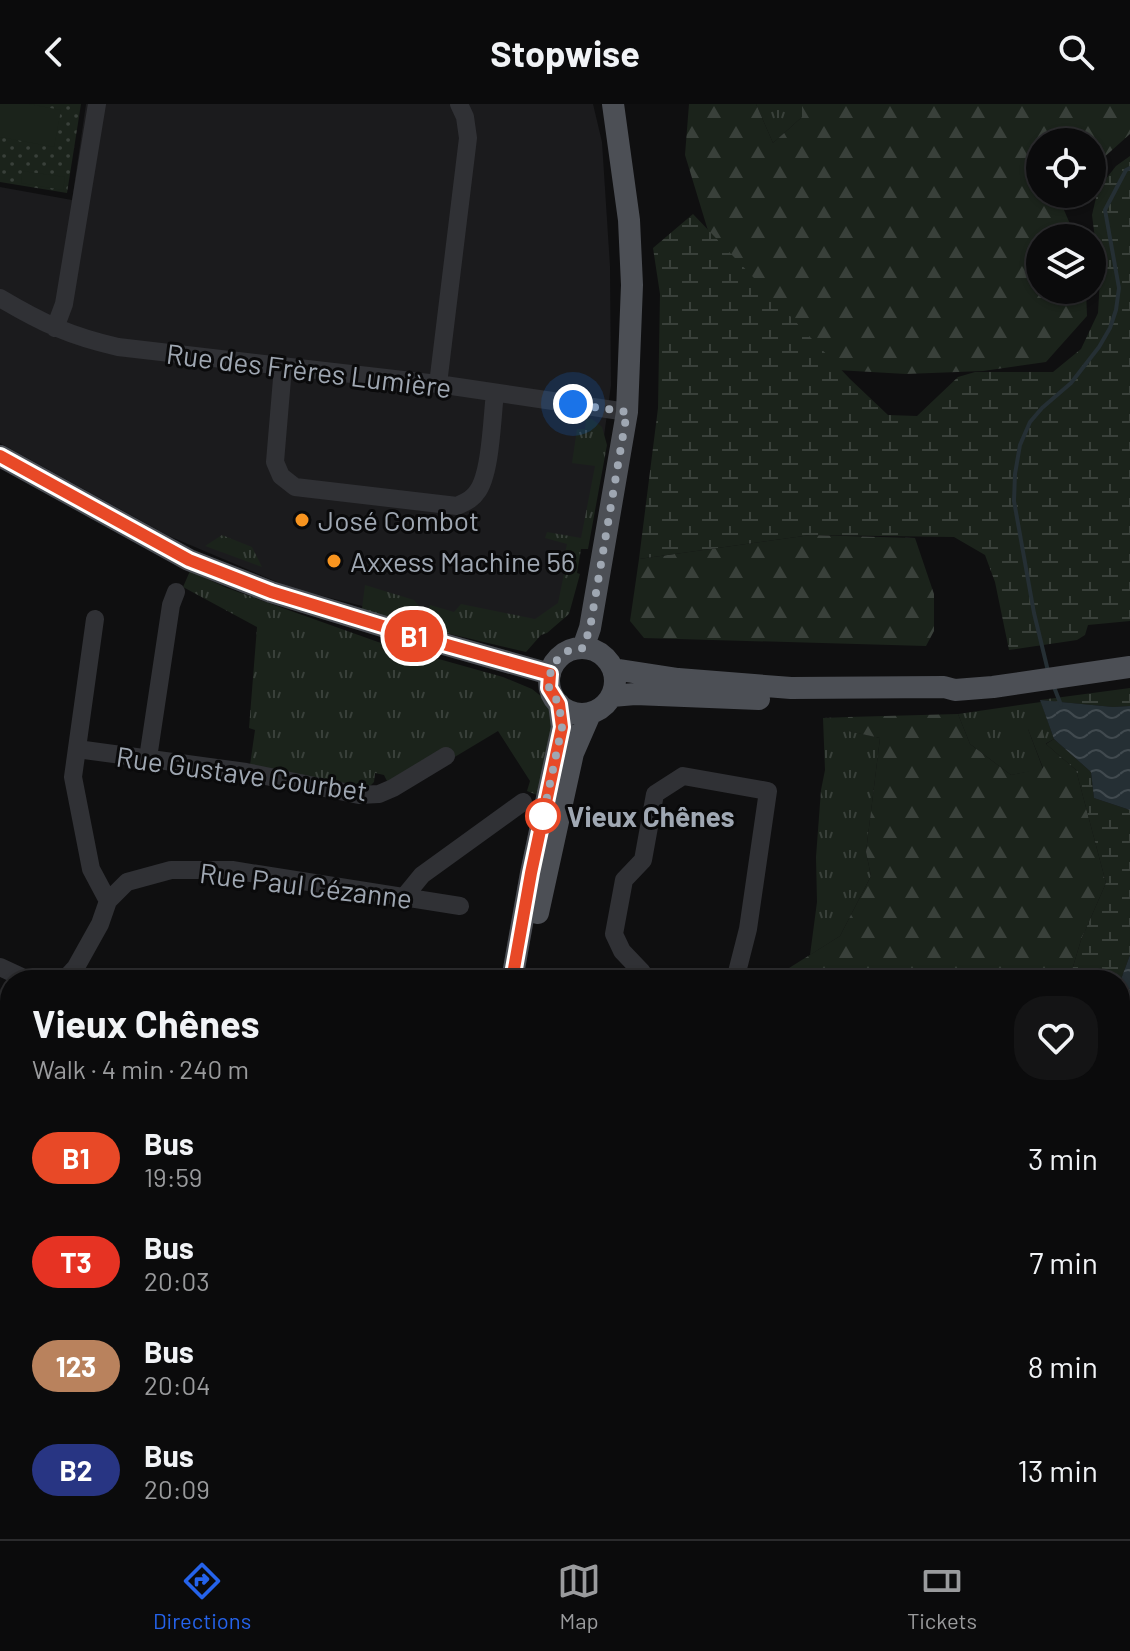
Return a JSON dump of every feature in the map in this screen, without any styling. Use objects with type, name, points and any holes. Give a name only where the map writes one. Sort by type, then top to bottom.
[{"type":"main road","points":[[583,648],[590,628],[627,412],[632,285],[629,220],[613,104]]},
{"type":"main road","points":[[0,456],[189,560],[271,592],[550,674]]},
{"type":"main road","points":[[583,648],[596,651],[606,657],[613,669],[615,680],[612,696],[603,708],[590,714],[576,714],[564,709],[549,688],[550,674],[556,661],[568,651],[583,648]]},
{"type":"main road","points":[[612,696],[635,694],[858,701],[944,696],[955,690],[1130,667]]},
{"type":"main road","points":[[613,669],[678,679],[791,688],[944,687],[955,690]]},
{"type":"main road","points":[[514,970],[562,727],[559,704]]},
{"type":"main road","points":[[528,970],[573,753],[590,714]]},
{"type":"street","points":[[55,328],[64,304],[97,104]]},
{"type":"street","points":[[438,384],[468,138],[465,117],[459,104]]},
{"type":"street","name":"Rue des Frères Lumière","points":[[0,298],[55,328],[118,347],[438,384],[627,412]]},
{"type":"street","points":[[283,367],[275,462],[281,476],[295,487],[457,506],[471,500],[480,490],[485,474],[495,393]]},
{"type":"street","points":[[148,758],[171,605],[176,592]]},
{"type":"street","points":[[73,970],[100,924],[108,901],[91,869],[73,777],[95,619]]},
{"type":"street","name":"Rue Gustave Courbet","points":[[77,749],[246,772],[359,795],[379,794],[393,788],[446,756]]},
{"type":"street","points":[[640,970],[622,951],[614,934],[624,880],[643,860],[655,794],[683,776],[768,791],[748,929],[738,970]]},
{"type":"street","points":[[404,897],[422,875],[523,802]]},
{"type":"street","name":"Rue Paul Cézanne","points":[[108,901],[127,882],[171,870],[232,870],[460,906]]},
{"type":"shaded area","points":[[86,104],[593,104],[602,142],[610,266],[611,385],[602,451],[565,610],[524,647],[291,588],[169,536],[0,443],[0,187],[72,200]]},
{"type":"green space","points":[[0,104],[81,104],[67,193],[0,182]]},
{"type":"green space","points":[[0,104],[29,104],[61,110],[54,147],[0,137]]},
{"type":"green space","points":[[689,104],[756,104],[773,143],[802,117],[802,104],[1130,104],[1130,134],[1106,155],[1106,128],[1026,128],[1026,208],[1064,208],[1070,224],[1026,224],[1026,304],[1087,304],[1087,316],[1046,362],[983,371],[906,374],[819,369],[716,257],[685,155]]},
{"type":"green space","points":[[756,104],[802,104],[802,117],[773,143]]},
{"type":"green space","points":[[1130,156],[1130,621],[1088,625],[1085,635],[1077,640],[1009,650],[995,582],[985,555],[954,537],[811,535],[639,559],[658,408],[660,294],[653,248],[693,214],[888,415],[917,416],[958,377],[975,372],[1053,372],[1081,349],[1098,313],[1099,304],[1106,304],[1106,224],[1093,224],[1092,215],[1094,208],[1106,208],[1106,179]]},
{"type":"green space","points":[[22,171],[65,177],[63,190],[21,183]]},
{"type":"green space","points":[[586,419],[592,419],[602,427],[607,445],[588,549],[581,549],[577,573],[580,574],[569,614],[541,635],[526,652],[429,629],[425,619],[430,605],[454,612],[461,604],[535,619],[558,603],[567,544],[545,538],[547,532],[581,538],[595,466],[572,463],[577,429],[585,429]]},
{"type":"green space","points":[[222,535],[252,547],[262,567],[205,546]]},
{"type":"green space","points":[[811,535],[915,538],[934,594],[934,631],[926,646],[644,638],[630,621],[639,559]]},
{"type":"green space","points":[[190,571],[227,588],[378,642],[503,677],[532,689],[550,708],[553,720],[537,795],[527,791],[530,781],[498,731],[453,758],[389,785],[384,775],[375,773],[374,782],[367,789],[250,765],[255,730],[249,728],[257,627],[183,587]]},
{"type":"green space","points":[[365,585],[414,600],[419,606],[413,623],[406,624],[362,609]]},
{"type":"green space","points":[[1130,688],[1130,706],[1040,700]]},
{"type":"green space","points":[[1041,702],[1054,739],[1045,744],[1028,729],[1043,769],[1011,775],[970,744],[958,714]]},
{"type":"green space","points":[[1037,710],[1046,744],[1076,770],[1106,883],[1081,940],[1072,970],[786,970],[840,936],[871,876],[866,852],[880,738],[848,731],[848,717],[958,714],[970,744],[1011,775],[1043,768],[1028,729]]},
{"type":"green space","points":[[848,717],[849,731],[880,738],[866,852],[871,876],[840,936],[810,955],[817,902],[816,857],[825,770],[823,718]]},
{"type":"green space","points":[[1054,739],[1091,772],[1094,798],[1130,810],[1130,955],[1124,970],[1072,970],[1081,940],[1106,883],[1076,770],[1046,744]]},
{"type":"water","points":[[1040,700],[1130,706],[1130,810],[1094,798],[1091,772],[1054,739]]},
{"type":"water","points":[[1130,955],[1130,970],[1124,970]]},
{"type":"waterway","points":[[1048,671],[1014,501],[1015,474],[1020,445],[1030,422],[1071,383],[1110,328],[1119,288],[1105,210],[1126,170],[1130,168]]},
{"type":"waterway","points":[[1054,687],[1061,705]]},
{"type":"bus line","name":"B1","points":[[0,456],[189,560],[271,592],[550,674],[549,688],[559,704],[562,727],[514,970]]},
{"type":"place","name":"José Combot","points":[[302,520]]},
{"type":"place","name":"Axxess Machine 56","points":[[334,561]]},
{"type":"place","name":"Vieux Chênes","points":[[543,816]]},
{"type":"route","points":[[543,816],[542,821],[562,727],[559,704],[549,688],[550,674],[556,661],[568,651],[583,648],[590,628],[627,412],[573,404]]}]
